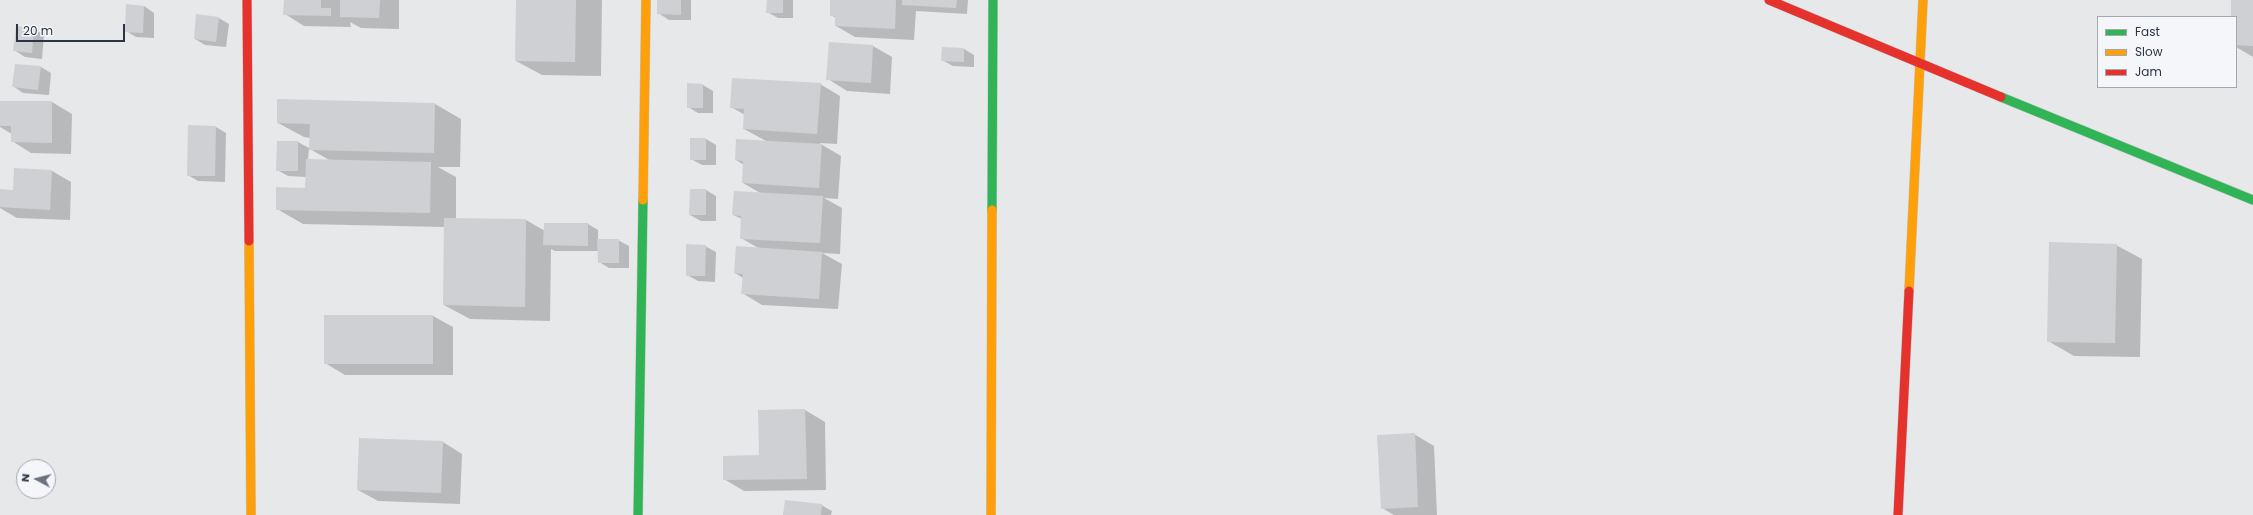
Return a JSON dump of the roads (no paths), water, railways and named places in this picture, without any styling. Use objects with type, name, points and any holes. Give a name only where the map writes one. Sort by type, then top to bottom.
[{"type":"street","points":[[248,0],[251,515]]},
{"type":"street","points":[[638,515],[646,0]]},
{"type":"street","points":[[991,515],[993,0]]},
{"type":"street","points":[[1769,0],[1920,64],[2253,200]]},
{"type":"street","points":[[1898,515],[1923,0]]}]
